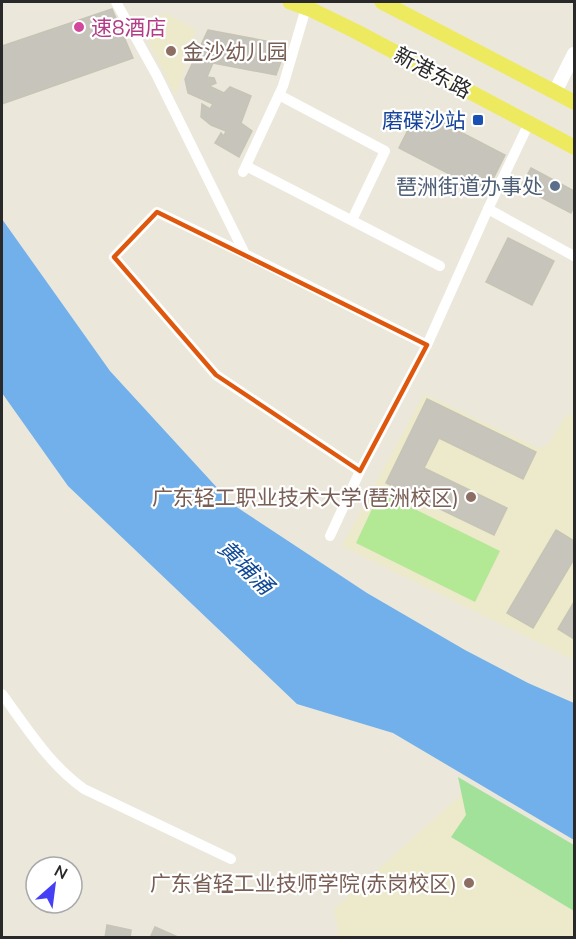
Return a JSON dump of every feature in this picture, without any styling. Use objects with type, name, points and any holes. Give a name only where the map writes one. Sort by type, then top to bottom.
[{"type":"main road","name":"新港东路","points":[[290,2],[355,31],[574,147]]},
{"type":"main road","name":"新港东路","points":[[382,2],[574,102]]},
{"type":"street","points":[[116,2],[156,74],[245,254]]},
{"type":"street","points":[[306,8],[284,86],[244,169],[352,220],[440,266]]},
{"type":"street","points":[[555,92],[574,54]]},
{"type":"street","points":[[279,95],[385,151],[352,220]]},
{"type":"street","points":[[330,536],[360,471],[427,345],[529,123]]},
{"type":"street","points":[[488,209],[574,256]]},
{"type":"street","points":[[360,471],[216,375],[114,257],[157,212],[427,345]]},
{"type":"street","points":[[2,694],[48,757],[68,778],[84,789],[231,859]]},
{"type":"highlighted area","points":[[157,212],[427,345],[360,471],[216,375],[114,257]]},
{"type":"shaded area","name":"金沙幼儿园","points":[[166,13],[196,30],[176,96],[139,23]]},
{"type":"shaded area","name":"广东轻工职业技术大学(琶洲校区)","points":[[424,394],[538,448],[548,445],[567,413],[574,418],[574,660],[342,546]]},
{"type":"shaded area","name":"广东省轻工业技师学院(赤岗校区)","points":[[463,793],[574,856],[574,937],[339,937],[334,909]]},
{"type":"green space","points":[[380,492],[500,551],[475,602],[356,543]]},
{"type":"green space","points":[[458,777],[574,845],[574,911],[451,837],[466,815]]},
{"type":"water","name":"黄埔涌","points":[[2,219],[110,371],[232,504],[367,593],[465,650],[528,683],[574,703],[574,840],[393,733],[297,704],[68,486],[2,393]]},
{"type":"building","points":[[112,9],[133,58],[2,104],[2,46]]},
{"type":"building","points":[[208,30],[287,45],[276,75],[213,63],[207,77],[214,78],[216,83],[209,86],[224,93],[230,87],[251,96],[241,123],[252,131],[239,157],[215,143],[221,133],[224,136],[226,131],[211,125],[201,117],[202,104],[210,109],[213,104],[188,93],[185,79]]},
{"type":"building","points":[[418,110],[505,155],[486,193],[399,148]]},
{"type":"building","points":[[531,168],[574,191],[574,206],[571,213],[521,187]]},
{"type":"building","points":[[508,238],[554,261],[532,305],[486,282]]},
{"type":"building","points":[[427,399],[536,452],[523,479],[439,438],[424,468],[507,508],[494,535],[386,483]]},
{"type":"building","points":[[556,530],[574,541],[574,559],[533,628],[507,613]]},
{"type":"building","points":[[574,602],[574,639],[558,629]]},
{"type":"building","points":[[107,925],[131,930],[130,938],[105,938]]},
{"type":"building","points":[[155,927],[180,938],[150,938]]},
{"type":"place","name":"速8酒店","points":[[79,27]]},
{"type":"place","name":"金沙幼儿园","points":[[171,51]]},
{"type":"place","name":"磨碟沙站","points":[[478,120]]},
{"type":"place","name":"琶洲街道办事处","points":[[555,186]]},
{"type":"place","name":"广东轻工职业技术大学(琶洲校区)","points":[[471,497]]},
{"type":"place","name":"广东省轻工业技师学院(赤岗校区)","points":[[469,883]]}]
